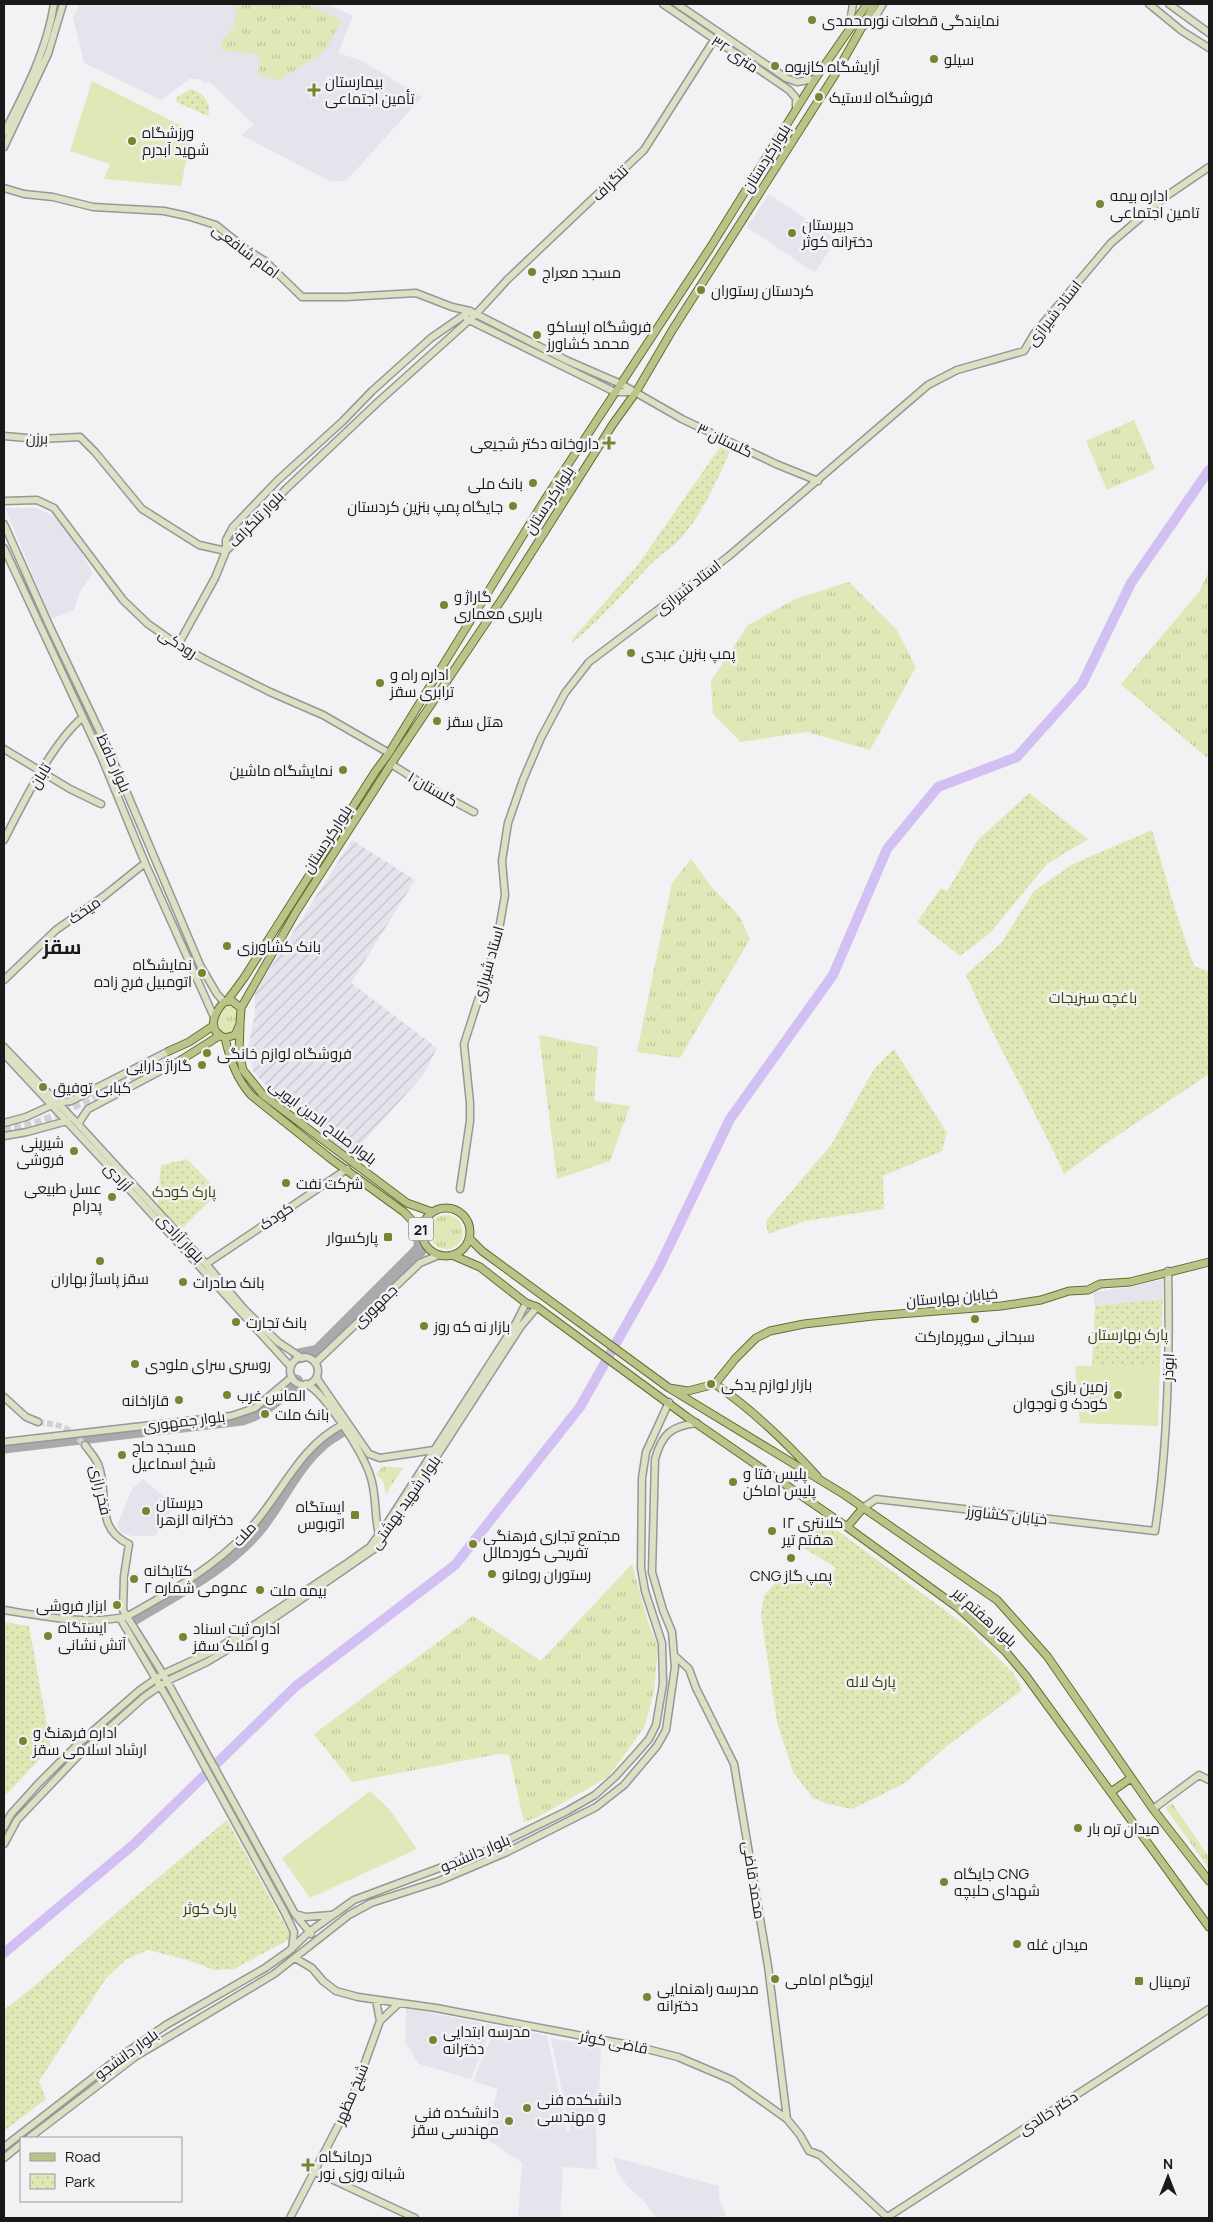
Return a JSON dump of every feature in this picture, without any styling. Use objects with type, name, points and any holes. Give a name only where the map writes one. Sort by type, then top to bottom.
[{"type":"main road","points":[[4,133],[41,55],[52,21],[54,4]]},
{"type":"main road","points":[[4,147],[48,54],[63,4]]},
{"type":"main road","name":"۳۲ متری","points":[[663,4],[789,90],[796,98],[796,109]]},
{"type":"main road","name":"۳۲ متری","points":[[677,4],[786,78],[797,82],[815,79]]},
{"type":"main road","name":"بلوارکردستان","points":[[850,29],[853,4]]},
{"type":"main road","name":"بلوارکردستان","points":[[225,1001],[240,984],[389,753],[536,514],[710,248],[815,79],[867,4]]},
{"type":"main road","name":"بلوارکردستان","points":[[241,1008],[296,912],[391,764],[504,596],[613,424],[636,392],[876,4]]},
{"type":"main road","points":[[861,29],[883,4]]},
{"type":"main road","points":[[1149,4],[1182,31],[1209,48]]},
{"type":"main road","points":[[1169,4],[1209,33]]},
{"type":"main road","name":"تلگراف","points":[[473,313],[644,150],[714,40]]},
{"type":"main road","name":"استاد شیرازی","points":[[460,1189],[470,1122],[465,1039],[497,941],[504,895],[502,861],[508,823],[523,780],[541,738],[565,693],[589,662],[729,556],[928,385],[957,370],[981,361],[1024,351],[1034,334],[1111,243],[1165,197],[1209,167]]},
{"type":"main road","name":"امام شافعی","points":[[4,188],[24,194],[53,197],[93,207],[164,211],[187,216],[216,226],[265,261],[302,297],[346,297],[416,293],[473,313],[538,346]]},
{"type":"main road","points":[[452,307],[468,320],[615,392],[636,392]]},
{"type":"main road","name":"بلوار تلگراف","points":[[226,551],[226,540],[234,527],[278,480],[417,350],[461,316],[473,313]]},
{"type":"main road","name":"بلوار تلگراف","points":[[226,551],[286,489],[468,320],[473,313]]},
{"type":"main road","points":[[533,353],[538,346]]},
{"type":"main road","name":"گلستان ۳","points":[[538,346],[621,384],[682,419],[738,446],[818,481]]},
{"type":"main road","name":"برزن","points":[[4,436],[39,439],[80,437],[95,452],[142,509],[200,545],[226,551]]},
{"type":"main road","name":"رودکی","points":[[4,501],[37,500],[54,508],[123,600],[148,624],[178,645],[246,681],[324,714],[389,753]]},
{"type":"main road","name":"بلوار حافظ","points":[[4,524],[45,617],[110,753],[200,965],[217,994],[225,1001]]},
{"type":"main road","name":"بلوار حافظ","points":[[4,548],[101,756],[145,863],[214,1017]]},
{"type":"main road","points":[[178,645],[215,578],[226,551]]},
{"type":"main road","name":"تابان","points":[[4,840],[56,749],[75,724],[83,717]]},
{"type":"main road","points":[[4,749],[70,789],[101,804]]},
{"type":"main road","name":"گلستان ۱","points":[[391,764],[429,788],[474,812]]},
{"type":"main road","name":"میخک","points":[[4,980],[56,930],[104,896],[145,863]]},
{"type":"main road","points":[[240,984],[241,990],[249,992]]},
{"type":"main road","points":[[78,1124],[88,1109],[222,1037],[235,1035],[240,1024],[241,1008],[236,1002],[225,1001],[214,1017],[213,1026],[222,1037]]},
{"type":"main road","name":"بلوار صلاح الدین ایوبی","points":[[240,1024],[239,1053],[243,1070],[263,1095],[407,1203],[432,1212]]},
{"type":"main road","points":[[4,1123],[26,1117],[54,1104],[71,1101],[188,1042],[213,1026]]},
{"type":"main road","name":"بلوار صلاح الدین ایوبی","points":[[222,1037],[234,1070],[242,1085],[251,1095],[404,1212],[421,1230]]},
{"type":"main road","name":"بلوار آزادی","points":[[4,1047],[54,1104],[78,1124],[206,1264],[244,1309],[278,1342],[302,1358]]},
{"type":"main road","name":"آزادی","points":[[4,1054],[54,1104],[67,1121],[291,1367]]},
{"type":"main road","points":[[4,1136],[67,1121]]},
{"type":"main road","name":"کودک","points":[[206,1264],[347,1169]]},
{"type":"main road","name":"21","points":[[452,1255],[439,1255],[427,1248],[423,1242],[421,1230],[423,1223],[432,1212],[447,1208],[460,1212],[469,1225],[469,1238]]},
{"type":"main road","points":[[452,1255],[464,1247],[469,1238]]},
{"type":"main road","name":"بلوار هفتم تیر","points":[[469,1238],[482,1251],[544,1294],[669,1388],[863,1508],[997,1600],[1013,1616],[1062,1675],[1153,1809],[1209,1882]]},
{"type":"main road","name":"جمهوری","points":[[316,1363],[420,1263],[439,1255]]},
{"type":"main road","name":"بلوار هفتم تیر","points":[[452,1255],[480,1267],[526,1303],[537,1307],[697,1423],[848,1527],[957,1608],[1006,1652],[1026,1676],[1209,1928]]},
{"type":"main road","name":"خیابان بهارستان","points":[[715,1384],[735,1359],[756,1338],[770,1331],[804,1324],[873,1316],[1001,1306],[1041,1300],[1069,1291],[1088,1290],[1100,1284],[1130,1282],[1209,1262]]},
{"type":"main road","name":"ابوذر","points":[[1155,1531],[1165,1434],[1170,1330],[1168,1271]]},
{"type":"main road","name":"بلوار شهید بهشتی","points":[[4,1844],[16,1820],[77,1758],[144,1696],[167,1681],[207,1662],[232,1647],[374,1550],[516,1323],[526,1303]]},
{"type":"main road","name":"بلوار شهید بهشتی","points":[[436,1451],[521,1326],[537,1307]]},
{"type":"main road","points":[[317,1375],[312,1382],[299,1384],[292,1377],[291,1367],[296,1360],[302,1358],[308,1358],[316,1363],[318,1380],[369,1454],[380,1458],[436,1451]]},
{"type":"main road","name":"بلوار جمهوری","points":[[4,1442],[232,1416],[255,1408],[292,1377]]},
{"type":"main road","points":[[306,1384],[320,1394],[342,1425],[370,1475],[381,1537]]},
{"type":"main road","points":[[669,1388],[688,1391],[715,1384],[760,1419],[791,1447],[822,1482]]},
{"type":"main road","points":[[4,1397],[26,1417],[38,1422]]},
{"type":"main road","name":"بلوار دانشجو","points":[[4,2148],[116,2059],[166,2025],[265,1968],[292,1949],[309,1932],[332,1914],[354,1900],[485,1851],[567,1812],[595,1795],[615,1777],[649,1739],[659,1714],[663,1684],[664,1653],[642,1579],[643,1465],[654,1431],[666,1412],[669,1402]]},
{"type":"main road","name":"بلوار دانشجو","points":[[30,2137],[123,2066],[274,1974],[316,1940],[360,1909],[488,1861],[576,1819],[596,1807],[624,1785],[657,1746],[666,1730],[676,1657],[672,1632],[655,1584],[652,1548],[654,1471],[658,1449],[667,1432],[680,1425],[697,1423]]},
{"type":"main road","name":"ملت","points":[[4,1610],[74,1619],[120,1618],[128,1616],[225,1555],[251,1528],[271,1503],[307,1450],[322,1437],[342,1425]]},
{"type":"main road","name":"فخر رازی","points":[[85,1445],[98,1465],[102,1498],[112,1532],[120,1540],[129,1544],[122,1604],[128,1616]]},
{"type":"main road","name":"خیابان کشاورز","points":[[863,1508],[876,1499],[1155,1531]]},
{"type":"main road","points":[[848,1527],[863,1508]]},
{"type":"main road","name":"بلوار شهید بهشتی","points":[[4,1827],[11,1814],[27,1796],[77,1745],[140,1690],[163,1674],[213,1651],[236,1637],[349,1562],[381,1537]]},
{"type":"main road","points":[[641,1547],[652,1548]]},
{"type":"main road","points":[[128,1616],[167,1681],[173,1702],[294,1932],[292,1949]]},
{"type":"main road","points":[[120,1618],[159,1687],[173,1702],[295,1914],[316,1940]]},
{"type":"main road","name":"محمد قاضی","points":[[676,1657],[689,1669],[696,1688],[734,1764],[768,1966],[787,2119]]},
{"type":"main road","points":[[1153,1809],[1199,1775],[1209,1780]]},
{"type":"main road","points":[[1111,1792],[1132,1778]]},
{"type":"main road","points":[[485,1851],[488,1861]]},
{"type":"main road","points":[[414,1878],[416,1889]]},
{"type":"main road","points":[[295,1914],[306,1917],[332,1914]]},
{"type":"main road","name":"قاضی کوثر","points":[[295,1958],[312,1968],[323,1981],[336,1991],[376,2000],[456,2011],[656,2050],[678,2057],[732,2080],[787,2119],[800,2135],[809,2151],[820,2155],[887,2218]]},
{"type":"main road","points":[[376,2000],[380,2021]]},
{"type":"main road","points":[[380,2021],[400,2003]]},
{"type":"main road","name":"دکتر خالدی","points":[[887,2218],[1209,2009]]},
{"type":"main road","name":"شیخ مظهر","points":[[290,2218],[301,2194],[316,2172],[351,2101],[380,2021]]},
{"type":"main road","points":[[116,2059],[123,2066]]},
{"type":"main road","points":[[4,2158],[20,2145]]},
{"type":"main road","points":[[316,2172],[415,2218]]},
{"type":"shaded area","name":"بیمارستان تأمین اجتماعی","points":[[80,4],[327,4],[353,16],[338,53],[360,60],[422,97],[347,180],[332,182],[241,135],[254,125],[210,82],[204,83],[199,79],[189,79],[161,100],[84,63],[73,17]]},
{"type":"shaded area","name":"دبیرستان دخترانه کوثر","points":[[769,194],[836,239],[815,273],[747,227]]},
{"type":"shaded area","points":[[5,508],[36,508],[54,516],[68,531],[93,573],[80,592],[74,610],[51,619]]},
{"type":"shaded area","points":[[352,840],[415,880],[351,983],[437,1048],[424,1074],[351,1156],[267,1087],[253,1071],[248,1048],[255,1013],[255,992]]},
{"type":"shaded area","points":[[1160,1280],[1163,1282],[1163,1299],[1095,1306],[1093,1292],[1130,1287]]},
{"type":"shaded area","name":"دیرستان دخترانه الزهرا","points":[[143,1479],[174,1505],[155,1536],[133,1536],[121,1533],[117,1526],[132,1489]]},
{"type":"shaded area","points":[[406,2008],[492,2025],[471,2079],[419,2064],[405,2042]]},
{"type":"shaded area","name":"دانشکده فنی و مهندسی","points":[[496,2026],[547,2036],[567,2131],[570,2130],[551,2038],[601,2047],[598,2125],[596,2126],[597,2169],[563,2167],[560,2218],[518,2218],[522,2163],[484,2137],[498,2089],[473,2081]]},
{"type":"shaded area","points":[[613,2157],[719,2186],[719,2198],[726,2215],[713,2218],[656,2218],[643,2200],[632,2191],[618,2174]]},
{"type":"green space","points":[[232,4],[306,4],[342,20],[325,51],[280,80],[258,75],[260,55],[221,50],[222,40],[234,27],[237,9]]},
{"type":"green space","name":"ورزشگاه شهید آبدرم","points":[[92,81],[192,131],[181,186],[104,179],[110,164],[70,151]]},
{"type":"green space","points":[[191,89],[206,99],[209,107],[208,116],[176,102],[177,97]]},
{"type":"green space","points":[[1134,420],[1155,469],[1107,490],[1086,441]]},
{"type":"green space","points":[[723,443],[732,446],[722,470],[690,527],[678,541],[652,563],[602,616],[572,643],[573,638],[637,566]]},
{"type":"green space","points":[[1209,571],[1209,756],[1206,757],[1121,684],[1199,592]]},
{"type":"green space","points":[[849,582],[896,629],[916,667],[870,750],[807,732],[741,742],[713,714],[711,681],[748,625],[795,599]]},
{"type":"green space","points":[[1029,793],[1088,839],[1047,864],[990,933],[960,956],[917,922],[941,888],[947,891],[978,840]]},
{"type":"green space","name":"باغچه سبزیجات","points":[[1152,830],[1194,966],[1209,971],[1209,1074],[1099,1148],[1064,1174],[966,975],[1002,942],[1034,891],[1073,864]]},
{"type":"green space","points":[[691,859],[710,885],[740,917],[750,939],[680,1058],[637,1052],[672,883]]},
{"type":"green space","points":[[228,1006],[234,1007],[238,1019],[236,1027],[225,1034],[220,1029],[219,1017]]},
{"type":"green space","points":[[539,1035],[598,1047],[594,1101],[630,1106],[610,1161],[557,1179]]},
{"type":"green space","points":[[894,1049],[947,1133],[942,1151],[883,1176],[884,1209],[805,1221],[768,1234],[766,1221],[831,1145],[874,1069]]},
{"type":"green space","name":"پارک کودک","points":[[187,1159],[219,1192],[178,1232],[157,1211],[161,1165]]},
{"type":"green space","points":[[446,1215],[453,1216],[458,1220],[462,1225],[462,1239],[458,1244],[453,1248],[446,1249],[439,1248],[434,1244],[430,1239],[429,1232],[430,1225],[434,1220],[439,1216]]},
{"type":"green space","name":"پارک بهارستان","points":[[1163,1299],[1160,1365],[1092,1367],[1095,1306]]},
{"type":"green space","name":"زمین بازی کودک و نوجوان","points":[[1160,1365],[1158,1426],[1080,1423],[1075,1366]]},
{"type":"green space","points":[[383,1466],[403,1468],[386,1494],[383,1481],[376,1474]]},
{"type":"green space","name":"پارک لاله","points":[[826,1522],[966,1626],[1014,1674],[1022,1690],[947,1746],[905,1783],[852,1809],[828,1804],[813,1798],[793,1772],[777,1722],[761,1615],[764,1596],[788,1568],[820,1584],[836,1568],[802,1547],[811,1533]]},
{"type":"green space","points":[[632,1564],[648,1622],[658,1646],[654,1692],[644,1728],[608,1777],[538,1817],[524,1822],[509,1755],[498,1754],[352,1782],[314,1734],[473,1616],[541,1661]]},
{"type":"green space","points":[[4,1622],[29,1626],[51,1747],[4,1797]]},
{"type":"green space","points":[[370,1791],[389,1809],[417,1849],[310,1898],[282,1858]]},
{"type":"green space","points":[[1172,1803],[1209,1857],[1209,1869],[1165,1807]]},
{"type":"green space","name":"پارک کوثر","points":[[227,1820],[292,1938],[234,1969],[214,1970],[188,1960],[148,1950],[127,1959],[107,1977],[39,2081],[46,2099],[4,2131],[4,2010],[37,1984],[102,1925]]},
{"type":"waterway","points":[[4,1953],[133,1845],[296,1686],[455,1565],[580,1407],[659,1267],[730,1119],[833,975],[887,849],[938,787],[1017,757],[1082,684],[1131,583],[1209,470]]},
{"type":"taxiway","points":[[298,1356],[318,1352],[416,1254],[421,1248],[421,1235]]},
{"type":"taxiway","points":[[4,1446],[242,1418],[264,1408],[296,1382]]},
{"type":"taxiway","points":[[130,1620],[198,1579],[245,1543],[258,1529],[312,1452],[344,1428]]},
{"type":"tunnel","points":[[4,1130],[50,1118],[134,1076],[178,1060]]},
{"type":"tunnel","points":[[38,1422],[54,1424],[64,1428],[74,1434],[85,1445]]},
{"type":"place","name":"نمایندگی قطعات نورمحمدی","points":[[812,20]]},
{"type":"place","name":"سیلو","points":[[934,59]]},
{"type":"place","name":"آرایشگاه کازیوه","points":[[775,66]]},
{"type":"place","name":"بیمارستان تأمین اجتماعی","points":[[314,90]]},
{"type":"place","name":"فروشگاه لاستیک","points":[[819,97]]},
{"type":"place","name":"ورزشگاه شهید آبدرم","points":[[132,141]]},
{"type":"place","name":"اداره بیمه تامین اجتماعی","points":[[1100,204]]},
{"type":"place","name":"دبیرستان دخترانه کوثر","points":[[792,233]]},
{"type":"place","name":"مسجد معراج","points":[[532,272]]},
{"type":"place","name":"کردستان رستوران","points":[[701,290]]},
{"type":"place","name":"فروشگاه ایساکو محمد کشاورز","points":[[537,335]]},
{"type":"place","name":"داروخانه دکتر شجیعی","points":[[609,443]]},
{"type":"place","name":"بانک ملی","points":[[533,483]]},
{"type":"place","name":"جایگاه پمپ بنزین کردستان","points":[[513,506]]},
{"type":"place","name":"گاراژ و باربری معماری","points":[[444,605]]},
{"type":"place","name":"پمپ بنزین عبدی","points":[[631,653]]},
{"type":"place","name":"اداره راه و ترابری سقز","points":[[380,683]]},
{"type":"place","name":"هتل سقز","points":[[437,721]]},
{"type":"place","name":"نمایشگاه ماشین","points":[[343,770]]},
{"type":"place","name":"بانک کشاورزی","points":[[227,946]]},
{"type":"place","name":"نمایشگاه اتومبیل فرج زاده","points":[[202,973]]},
{"type":"place","name":"فروشگاه لوازم خانگی","points":[[207,1053]]},
{"type":"place","name":"گاراژ دارایی","points":[[202,1065]]},
{"type":"place","name":"کبابی توفیق","points":[[43,1087]]},
{"type":"place","name":"شیرینی فروشی","points":[[74,1151]]},
{"type":"place","name":"شرکت نفت","points":[[286,1183]]},
{"type":"place","name":"عسل طبیعی پدرام","points":[[112,1197]]},
{"type":"place","name":"پارکسوار","points":[[388,1237]]},
{"type":"place","name":"سقز پاساژ بهاران","points":[[100,1261]]},
{"type":"place","name":"بانک صادرات","points":[[183,1282]]},
{"type":"place","name":"سبحانی سوپرمارکت","points":[[975,1319]]},
{"type":"place","name":"بانک تجارت","points":[[236,1322]]},
{"type":"place","name":"بازار نه که روز","points":[[424,1326]]},
{"type":"place","name":"روسری سرای ملودی","points":[[135,1364]]},
{"type":"place","name":"بازار لوازم یدکی","points":[[711,1384]]},
{"type":"place","name":"الماس غرب","points":[[227,1395]]},
{"type":"place","name":"زمین بازی کودک و نوجوان","points":[[1118,1395]]},
{"type":"place","name":"قازاخانه","points":[[179,1400]]},
{"type":"place","name":"بانک ملت","points":[[265,1414]]},
{"type":"place","name":"مسجد حاج شیخ اسماعیل","points":[[122,1455]]},
{"type":"place","name":"پلیس فتا و پلیس اماکن","points":[[733,1482]]},
{"type":"place","name":"دیرستان دخترانه الزهرا","points":[[146,1511]]},
{"type":"place","name":"ایستگاه اتوبوس","points":[[355,1515]]},
{"type":"place","name":"کلانتری ۱۲ هفتم تیر","points":[[772,1531]]},
{"type":"place","name":"مجتمع تجاری فرهنگی تفریحی کوردمالل","points":[[473,1544]]},
{"type":"place","name":"CNG پمپ گاز","points":[[791,1558]]},
{"type":"place","name":"رستوران رومانو","points":[[492,1574]]},
{"type":"place","name":"کتابخانه عمومی شماره ۲","points":[[134,1579]]},
{"type":"place","name":"بیمه ملت","points":[[260,1590]]},
{"type":"place","name":"ابزار فروشی","points":[[117,1605]]},
{"type":"place","name":"ایستگاه آتش نشانی","points":[[48,1636]]},
{"type":"place","name":"اداره ثبت اسناد و املاک سقز","points":[[183,1637]]},
{"type":"place","name":"اداره فرهنگ و ارشاد اسلامی سقز","points":[[23,1741]]},
{"type":"place","name":"میدان تره بار","points":[[1078,1828]]},
{"type":"place","name":"جایگاه CNG شهدای حلبچه","points":[[944,1882]]},
{"type":"place","name":"میدان غله","points":[[1017,1944]]},
{"type":"place","name":"ایزوگام امامی","points":[[775,1979]]},
{"type":"place","name":"ترمینال","points":[[1139,1981]]},
{"type":"place","name":"مدرسه راهنمایی دخترانه","points":[[647,1997]]},
{"type":"place","name":"مدرسه ابتدایی دخترانه","points":[[433,2040]]},
{"type":"place","name":"دانشکده فنی و مهندسی","points":[[527,2108]]},
{"type":"place","name":"دانشکده فنی مهندسی سقز","points":[[509,2121]]},
{"type":"place","name":"درمانگاه شبانه روزی نور","points":[[308,2165]]},
{"type":"district","name":"سقز","points":[[62,946]]}]
